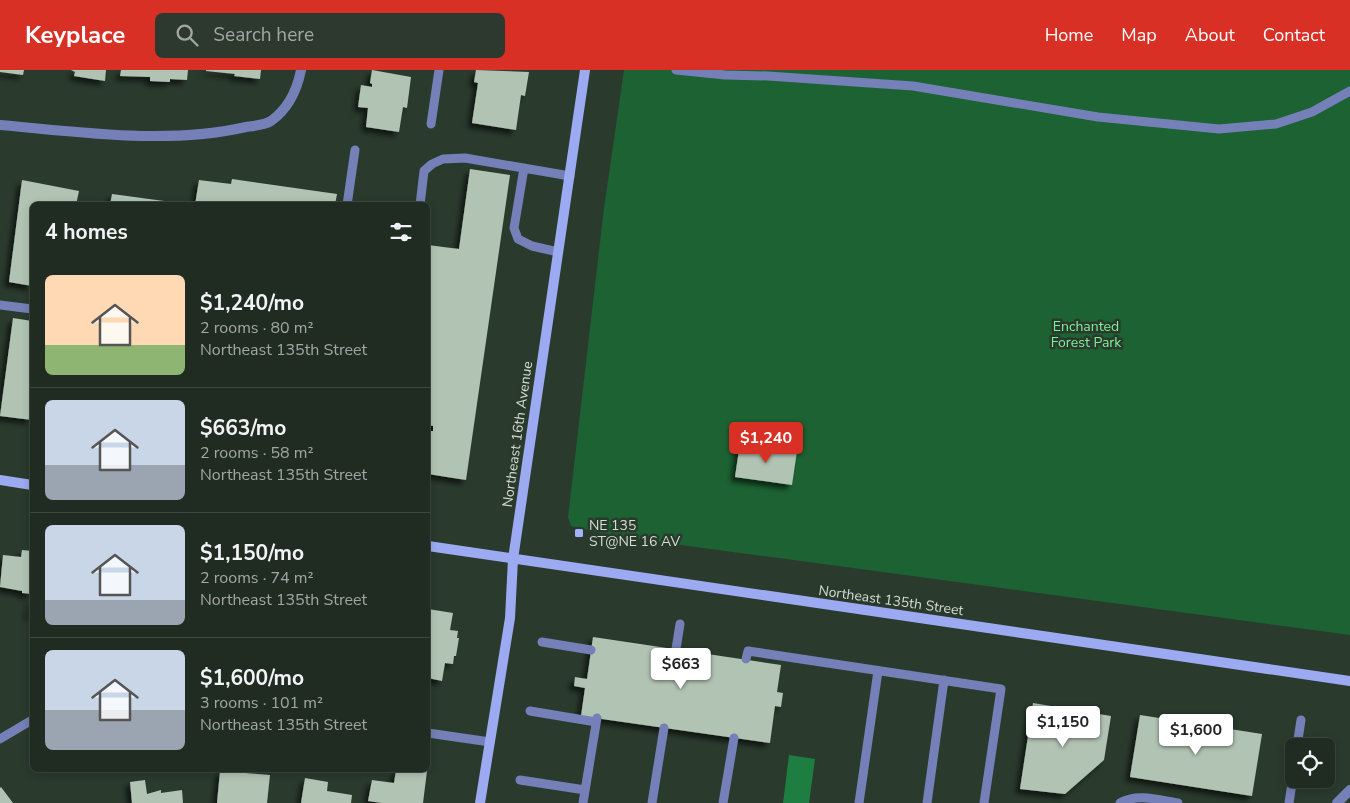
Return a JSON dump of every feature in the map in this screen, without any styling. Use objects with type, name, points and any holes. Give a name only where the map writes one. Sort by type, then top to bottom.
[{"type":"main road","name":"Northeast 16th Avenue","points":[[480,803],[510,618],[513,559],[585,70]]},
{"type":"main road","points":[[0,481],[30,485]]},
{"type":"main road","name":"Northeast 135th Street","points":[[430,546],[1350,681]]},
{"type":"street","points":[[0,125],[127,136],[220,133],[270,122],[287,106],[298,84],[301,70]]},
{"type":"street","points":[[1338,802],[1350,790]]},
{"type":"street","points":[[1338,802],[1350,796]]},
{"type":"lane","points":[[431,124],[439,70]]},
{"type":"lane","points":[[676,70],[725,76],[768,76],[913,86],[1098,117],[1219,129],[1276,124],[1312,112],[1350,91]]},
{"type":"lane","points":[[347,202],[355,150]]},
{"type":"lane","points":[[420,202],[424,171],[432,164],[443,159],[465,158],[570,176]]},
{"type":"lane","points":[[524,168],[514,228],[518,239],[532,246],[558,252]]},
{"type":"lane","points":[[0,304],[30,309]]},
{"type":"lane","points":[[676,649],[680,624]]},
{"type":"lane","points":[[542,642],[591,650]]},
{"type":"lane","points":[[746,659],[748,651],[1001,689],[984,803]]},
{"type":"lane","points":[[858,803],[878,671]]},
{"type":"lane","points":[[927,803],[944,680]]},
{"type":"lane","points":[[530,711],[596,720],[583,803]]},
{"type":"lane","points":[[1298,738],[1301,720]]},
{"type":"lane","points":[[0,739],[30,721]]},
{"type":"lane","points":[[652,803],[664,728]]},
{"type":"lane","points":[[430,733],[490,742]]},
{"type":"lane","points":[[723,803],[734,738]]},
{"type":"lane","points":[[520,780],[585,790]]},
{"type":"lane","points":[[1289,803],[1291,788]]},
{"type":"lane","points":[[1120,803],[1128,798],[1138,797],[1178,803]]},
{"type":"green space","name":"Enchanted Forest Park","points":[[624,70],[1350,70],[1350,635],[607,535],[571,526],[568,517],[604,208]]},
{"type":"shaded area","points":[[789,755],[815,759],[809,803],[783,803]]},
{"type":"building","points":[[0,70],[24,70],[23,75],[0,72]]},
{"type":"building","points":[[71,70],[106,70],[105,81],[74,76],[75,72]]},
{"type":"building","points":[[121,70],[188,70],[187,80],[170,79],[170,82],[150,81],[150,77],[120,76]]},
{"type":"building","points":[[206,70],[261,70],[260,79]]},
{"type":"building","points":[[372,70],[411,77],[407,108],[403,107],[399,132],[366,127],[368,108],[358,107],[361,85],[372,87],[370,83]]},
{"type":"building","points":[[476,70],[529,72],[525,96],[521,95],[516,130],[472,123],[478,83],[474,82]]},
{"type":"building","points":[[470,169],[510,175],[466,480],[430,474],[430,431],[433,431],[433,426],[430,425],[430,245],[459,249]]},
{"type":"building","points":[[232,179],[337,194],[336,202],[195,202],[199,180],[231,184]]},
{"type":"building","points":[[22,180],[79,191],[77,202],[30,202],[30,286],[9,282]]},
{"type":"building","points":[[112,194],[164,201],[164,202],[111,202]]},
{"type":"building","points":[[13,318],[30,321],[30,420],[0,416]]},
{"type":"building","points":[[740,443],[797,451],[792,485],[735,477]]},
{"type":"building","points":[[22,550],[30,551],[30,594],[0,587],[3,555],[21,557]]},
{"type":"building","points":[[430,609],[453,613],[450,630],[458,631],[457,638],[459,638],[456,656],[454,656],[453,664],[445,663],[442,681],[430,678]]},
{"type":"building","points":[[593,637],[781,665],[777,692],[783,693],[781,707],[775,706],[770,743],[581,716],[585,688],[574,686],[575,677],[587,679]]},
{"type":"building","points":[[1033,703],[1111,716],[1104,760],[1065,794],[1020,789]]},
{"type":"building","points":[[1140,715],[1262,734],[1252,796],[1130,777]]},
{"type":"building","points":[[220,772],[270,775],[267,803],[217,803]]},
{"type":"building","points":[[396,772],[427,772],[423,803],[368,801],[372,780],[394,783]]},
{"type":"building","points":[[305,778],[328,782],[327,791],[352,795],[351,803],[301,803]]},
{"type":"building","points":[[145,780],[147,794],[161,790],[161,793],[182,790],[183,803],[132,803],[130,782]]},
{"type":"building","points":[[1,787],[13,803],[0,803]]},
{"type":"place","name":"NE 135 ST@NE 16 AV","points":[[579,533]]}]
